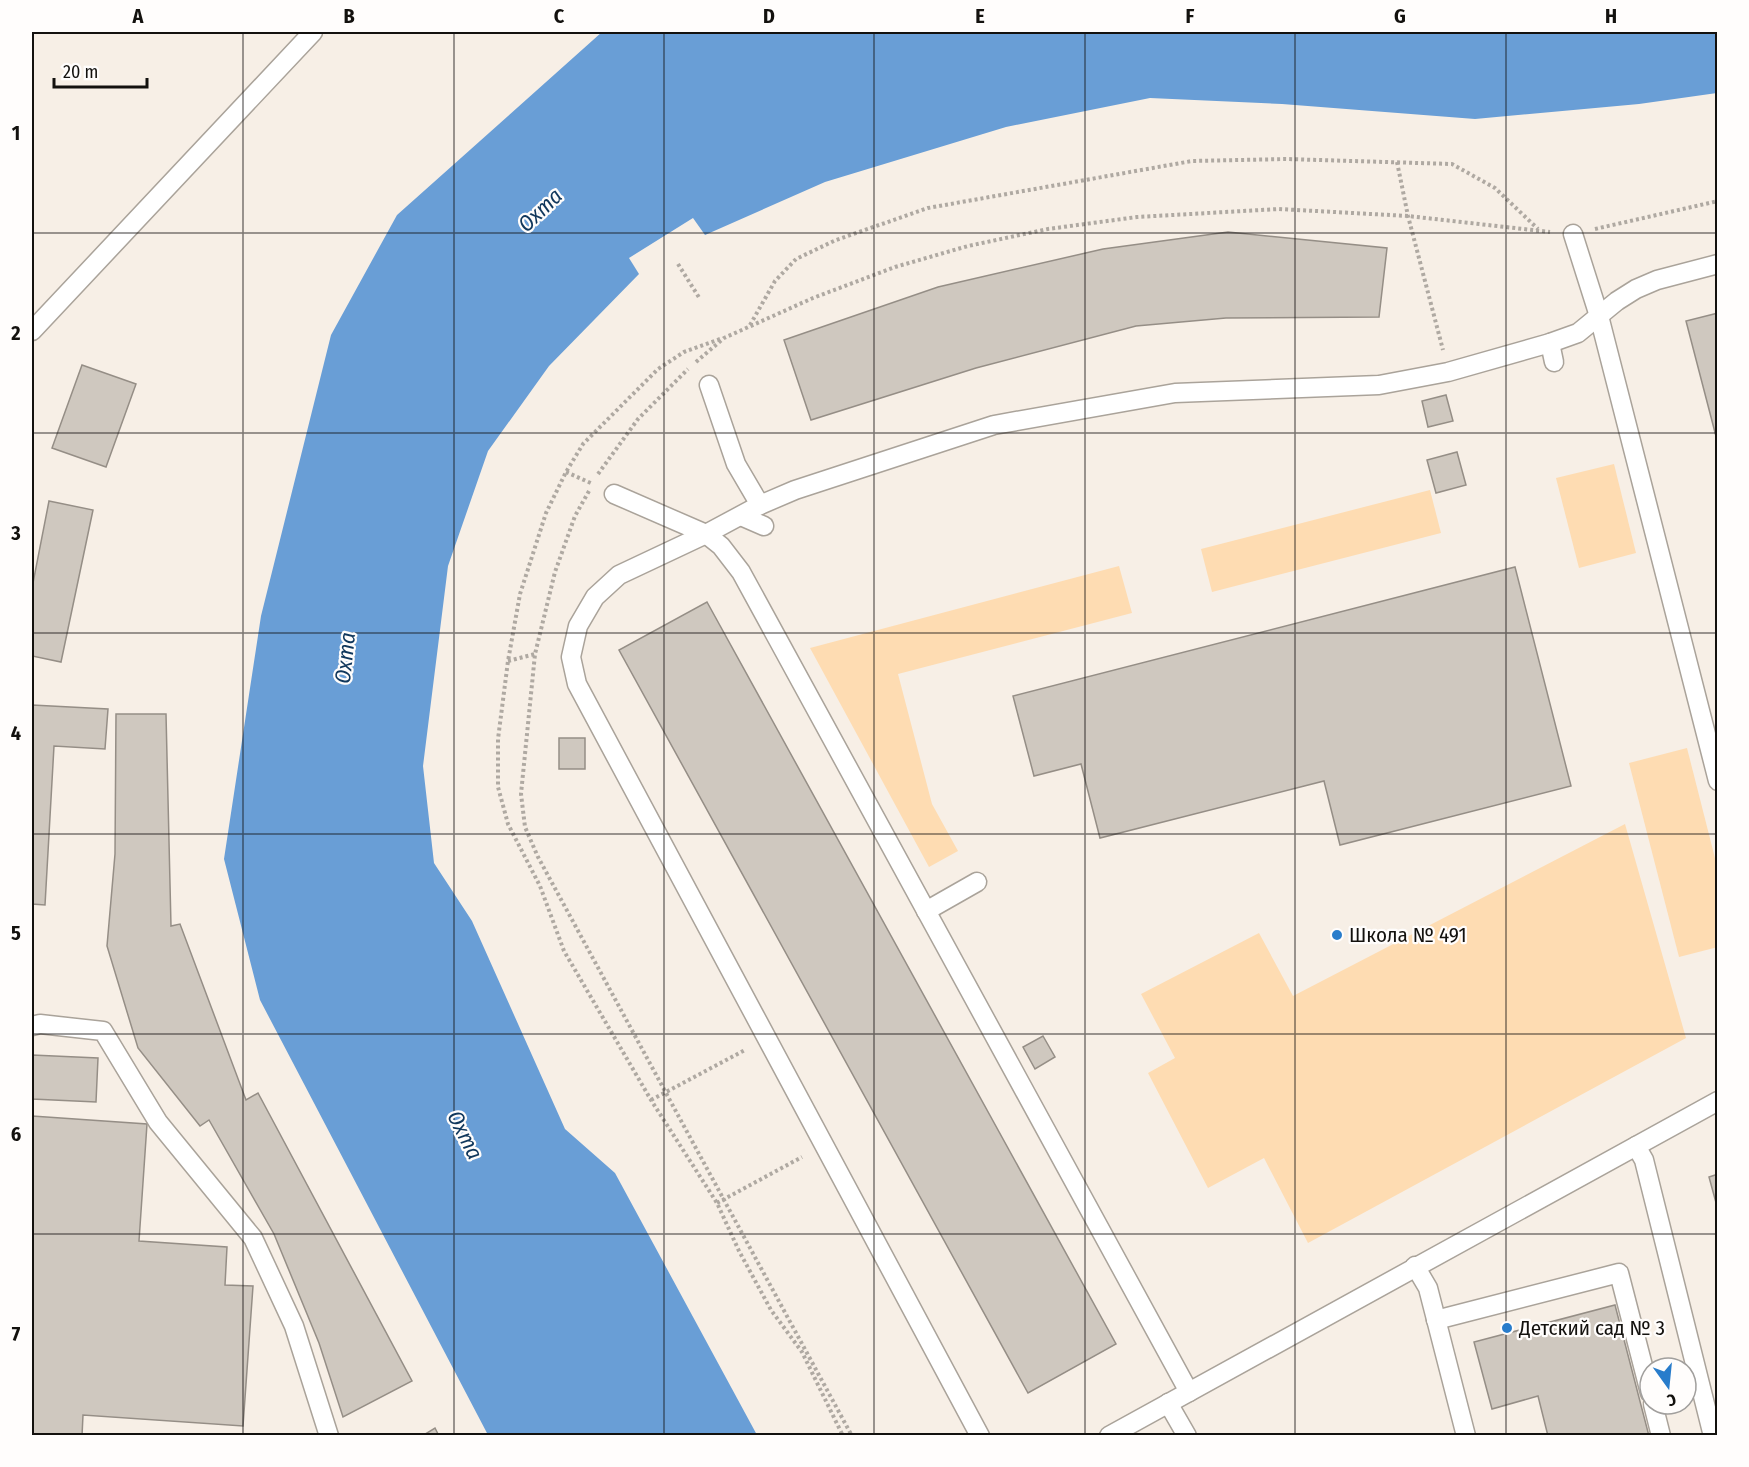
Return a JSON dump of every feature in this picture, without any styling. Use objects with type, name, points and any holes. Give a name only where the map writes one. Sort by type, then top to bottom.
[{"type":"lane","points":[[32,331],[313,32]]},
{"type":"lane","points":[[1573,234],[1599,316],[1718,781]]},
{"type":"lane","points":[[980,1436],[577,684],[571,657],[578,626],[595,597],[619,575],[706,534],[760,505],[795,490],[994,425],[1176,393],[1379,385],[1448,372],[1578,333],[1636,289],[1657,280],[1718,264]]},
{"type":"lane","points":[[1550,343],[1554,362]]},
{"type":"lane","points":[[709,385],[736,464],[760,505]]},
{"type":"lane","points":[[614,494],[706,534],[721,546],[741,573],[1189,1392]]},
{"type":"lane","points":[[741,516],[764,526]]},
{"type":"lane","points":[[926,911],[977,882]]},
{"type":"lane","points":[[32,1026],[40,1024],[103,1031],[158,1122],[253,1238],[294,1326],[329,1436]]},
{"type":"lane","points":[[1109,1436],[1718,1101]]},
{"type":"lane","points":[[1636,1146],[1644,1160],[1713,1436]]},
{"type":"lane","points":[[1415,1266],[1428,1288],[1466,1436]]},
{"type":"lane","points":[[1436,1320],[1619,1273],[1640,1356]]},
{"type":"lane","points":[[1168,1403],[1187,1436]]},
{"type":"lane","points":[[1656,1416],[1661,1436]]},
{"type":"path","points":[[750,325],[775,281],[796,259],[836,240],[928,208],[1192,160],[1286,159],[1452,165],[1495,188],[1539,231]]},
{"type":"path","points":[[1397,162],[1408,216],[1443,351]]},
{"type":"path","points":[[843,1436],[802,1352],[771,1310],[739,1251],[717,1203],[651,1100],[564,951],[540,886],[508,824],[498,787],[498,748],[508,661],[519,594],[546,513],[583,444],[658,369],[684,352],[724,338],[813,298],[895,267],[968,246],[1048,229],[1137,217],[1279,209],[1408,216],[1573,234],[1718,201]]},
{"type":"path","points":[[678,264],[700,299]]},
{"type":"path","points":[[724,338],[678,378],[638,419],[604,465],[575,516],[555,572],[535,654],[520,794],[525,827],[538,857],[852,1436]]},
{"type":"path","points":[[566,472],[593,483]]},
{"type":"path","points":[[508,661],[535,654]]},
{"type":"path","points":[[651,1100],[767,1038]]},
{"type":"path","points":[[717,1203],[824,1145]]},
{"type":"shaded area","points":[[1614,464],[1636,553],[1579,568],[1556,478]]},
{"type":"shaded area","points":[[1430,490],[1441,533],[1212,592],[1201,549]]},
{"type":"shaded area","points":[[1119,566],[1132,613],[898,674],[932,804],[958,851],[929,867],[810,648]]},
{"type":"shaded area","points":[[1687,748],[1717,866],[1718,947],[1679,957],[1629,763]]},
{"type":"shaded area","points":[[1625,824],[1686,1038],[1308,1243],[1264,1158],[1208,1188],[1148,1073],[1175,1058],[1141,994],[1259,933],[1293,996]]},
{"type":"water","name":"Охта","points":[[602,32],[1717,32],[1717,93],[1639,104],[1475,119],[1282,104],[1150,98],[1006,127],[825,182],[705,235],[693,218],[629,258],[639,274],[549,366],[488,451],[448,566],[423,766],[434,863],[472,921],[565,1129],[615,1173],[757,1435],[488,1435],[260,1000],[224,859],[261,616],[331,335],[397,215]]},
{"type":"building","points":[[1228,232],[1387,248],[1379,317],[1226,318],[1136,326],[976,368],[811,420],[784,340],[938,287],[1103,249]]},
{"type":"building","points":[[1718,313],[1718,444],[1686,321]]},
{"type":"building","points":[[82,365],[136,384],[106,467],[52,448]]},
{"type":"building","points":[[1446,395],[1453,421],[1428,427],[1422,401]]},
{"type":"building","points":[[1457,452],[1466,485],[1436,493],[1427,460]]},
{"type":"building","points":[[49,501],[93,510],[61,662],[32,656],[32,588]]},
{"type":"building","points":[[1515,567],[1571,786],[1340,845],[1324,781],[1100,838],[1081,764],[1034,776],[1013,696]]},
{"type":"building","points":[[707,602],[1116,1344],[1028,1393],[619,650]]},
{"type":"building","points":[[32,705],[108,709],[105,749],[54,746],[45,905],[32,904]]},
{"type":"building","points":[[116,714],[166,714],[171,926],[180,924],[246,1100],[258,1093],[412,1381],[343,1417],[319,1343],[274,1234],[209,1120],[200,1126],[138,1048],[107,946],[115,854]]},
{"type":"building","points":[[559,738],[585,738],[585,769],[559,769]]},
{"type":"building","points":[[1043,1036],[1055,1057],[1035,1069],[1023,1047]]},
{"type":"building","points":[[32,1055],[98,1058],[96,1102],[32,1099]]},
{"type":"building","points":[[32,1116],[147,1124],[139,1241],[227,1247],[225,1285],[253,1286],[243,1426],[83,1415],[82,1436],[32,1436]]},
{"type":"building","points":[[1718,1174],[1718,1210],[1709,1177]]},
{"type":"building","points":[[1615,1305],[1638,1394],[1638,1416],[1644,1416],[1649,1436],[1548,1436],[1538,1396],[1492,1409],[1474,1342]]},
{"type":"building","points":[[435,1428],[439,1436],[422,1436]]},
{"type":"place","name":"Школа № 491","points":[[1337,935]]},
{"type":"place","name":"Детский сад № 3","points":[[1507,1328]]}]
